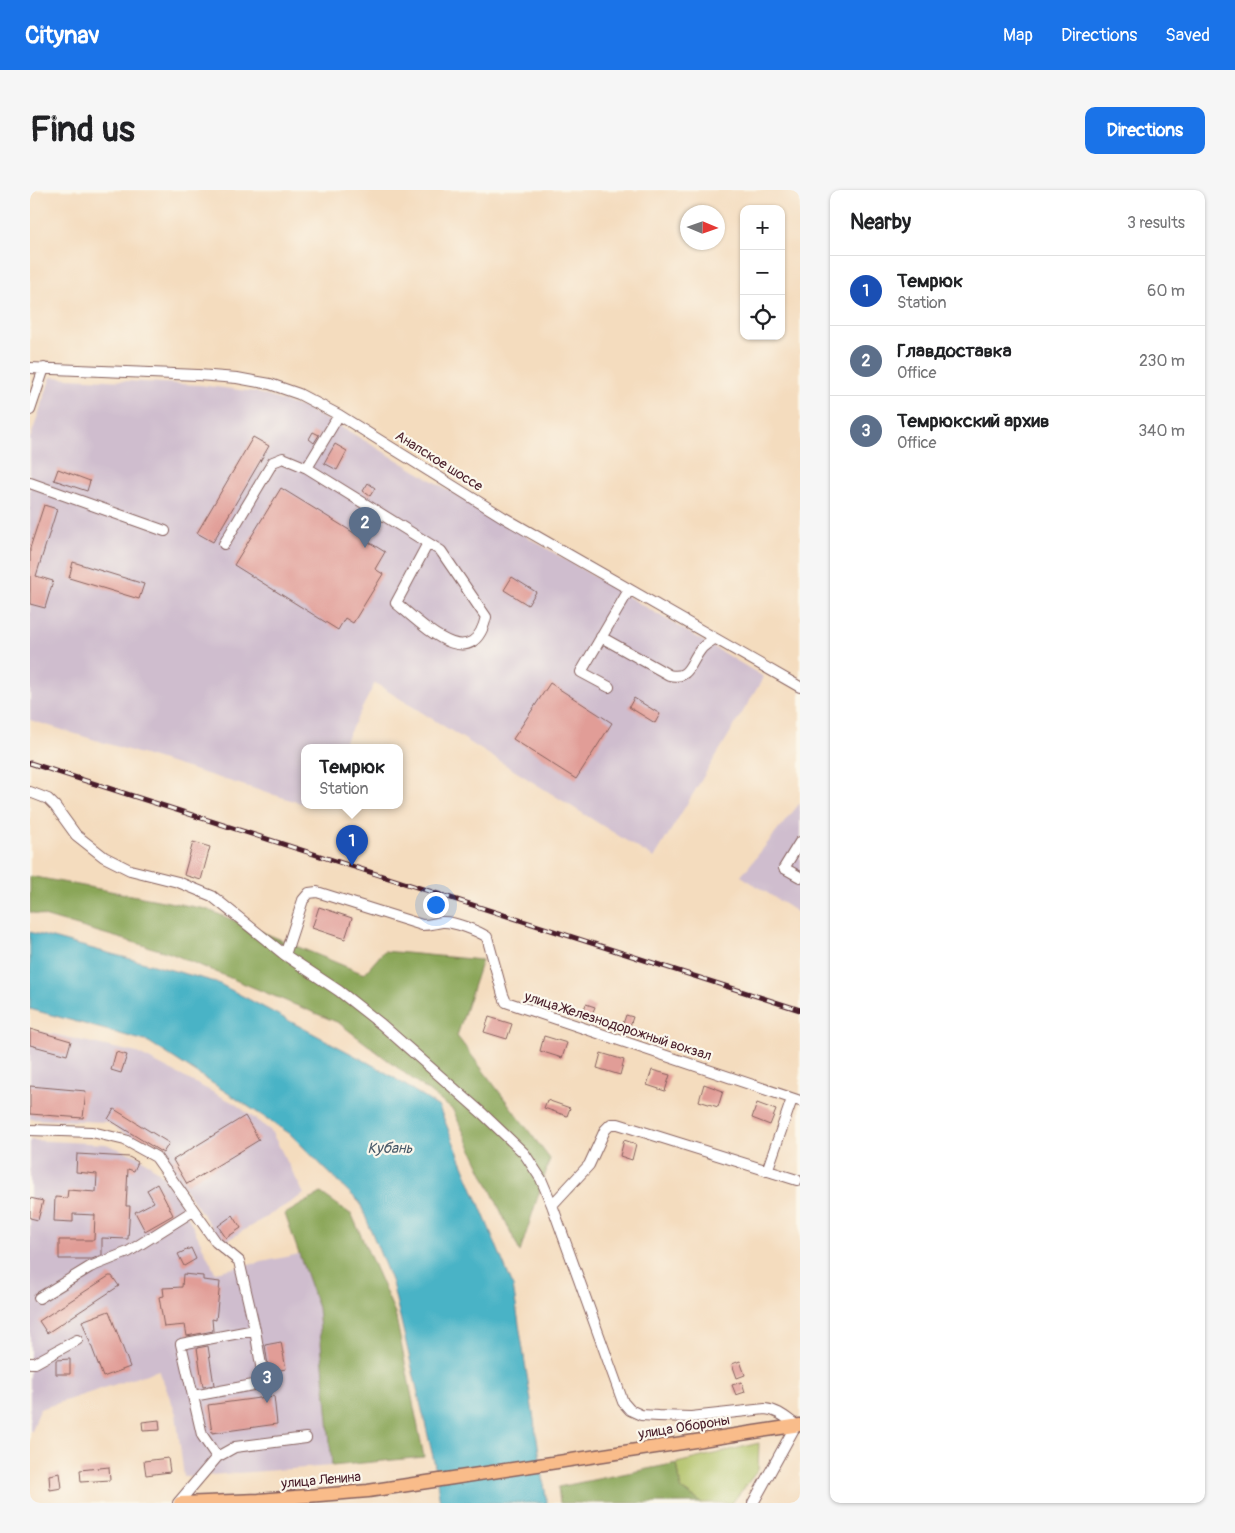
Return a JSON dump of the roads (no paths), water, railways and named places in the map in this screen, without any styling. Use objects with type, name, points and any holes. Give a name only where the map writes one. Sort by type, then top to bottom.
[{"type":"main road","name":"улица Обороны","points":[[404,1486],[798,1425]]},
{"type":"main road","name":"улица Ленина","points":[[179,1503],[258,1500],[368,1491],[404,1486]]},
{"type":"street","name":"Анапское шоссе","points":[[30,368],[236,378],[270,384],[299,394],[339,415],[503,517],[800,687]]},
{"type":"street","points":[[30,410],[44,368]]},
{"type":"street","points":[[308,468],[339,415]]},
{"type":"street","points":[[224,544],[273,462],[283,458],[308,468],[441,551],[486,617],[483,630],[476,641],[464,645],[444,641],[396,603],[428,543]]},
{"type":"street","points":[[30,483],[165,531]]},
{"type":"street","points":[[609,687],[581,672],[629,590]]},
{"type":"street","points":[[601,637],[669,675],[678,677],[684,675],[701,649],[714,639]]},
{"type":"street","points":[[30,792],[48,799],[76,835],[104,857],[130,870],[178,882],[212,896],[286,955],[339,991],[381,1024],[524,1153],[541,1179],[552,1205],[623,1402],[630,1410],[641,1415],[691,1417],[772,1409],[798,1425],[753,1503]]},
{"type":"street","points":[[800,842],[784,868],[800,877]]},
{"type":"street","name":"улица Железнодорожный вокзал","points":[[286,955],[303,900],[309,893],[317,892],[422,925],[450,923],[487,936],[506,1002],[796,1100]]},
{"type":"street","points":[[767,1170],[796,1100]]},
{"type":"street","points":[[552,1205],[589,1164],[605,1130],[611,1124],[618,1124],[797,1180]]},
{"type":"street","points":[[30,1130],[92,1132],[125,1140],[156,1158],[216,1242],[239,1261],[255,1330],[264,1383],[193,1396]]},
{"type":"street","points":[[39,1298],[90,1267],[128,1252],[194,1211]]},
{"type":"street","points":[[217,1457],[202,1435],[181,1344],[255,1330]]},
{"type":"street","points":[[30,1364],[77,1340]]},
{"type":"street","points":[[179,1503],[217,1457],[235,1448],[306,1438]]},
{"type":"water","name":"Кубань","points":[[30,932],[216,982],[382,1070],[439,1107],[513,1286],[547,1503],[440,1503],[434,1461],[392,1283],[360,1203],[289,1133],[149,1042],[30,1009]]},
{"type":"railway","points":[[30,763],[800,1010]]},
{"type":"place","name":"Главдоставка","points":[[365,548]]},
{"type":"place","name":"Темрюк","points":[[352,866]]},
{"type":"place","name":"Темрюкский архив","points":[[267,1403]]}]
